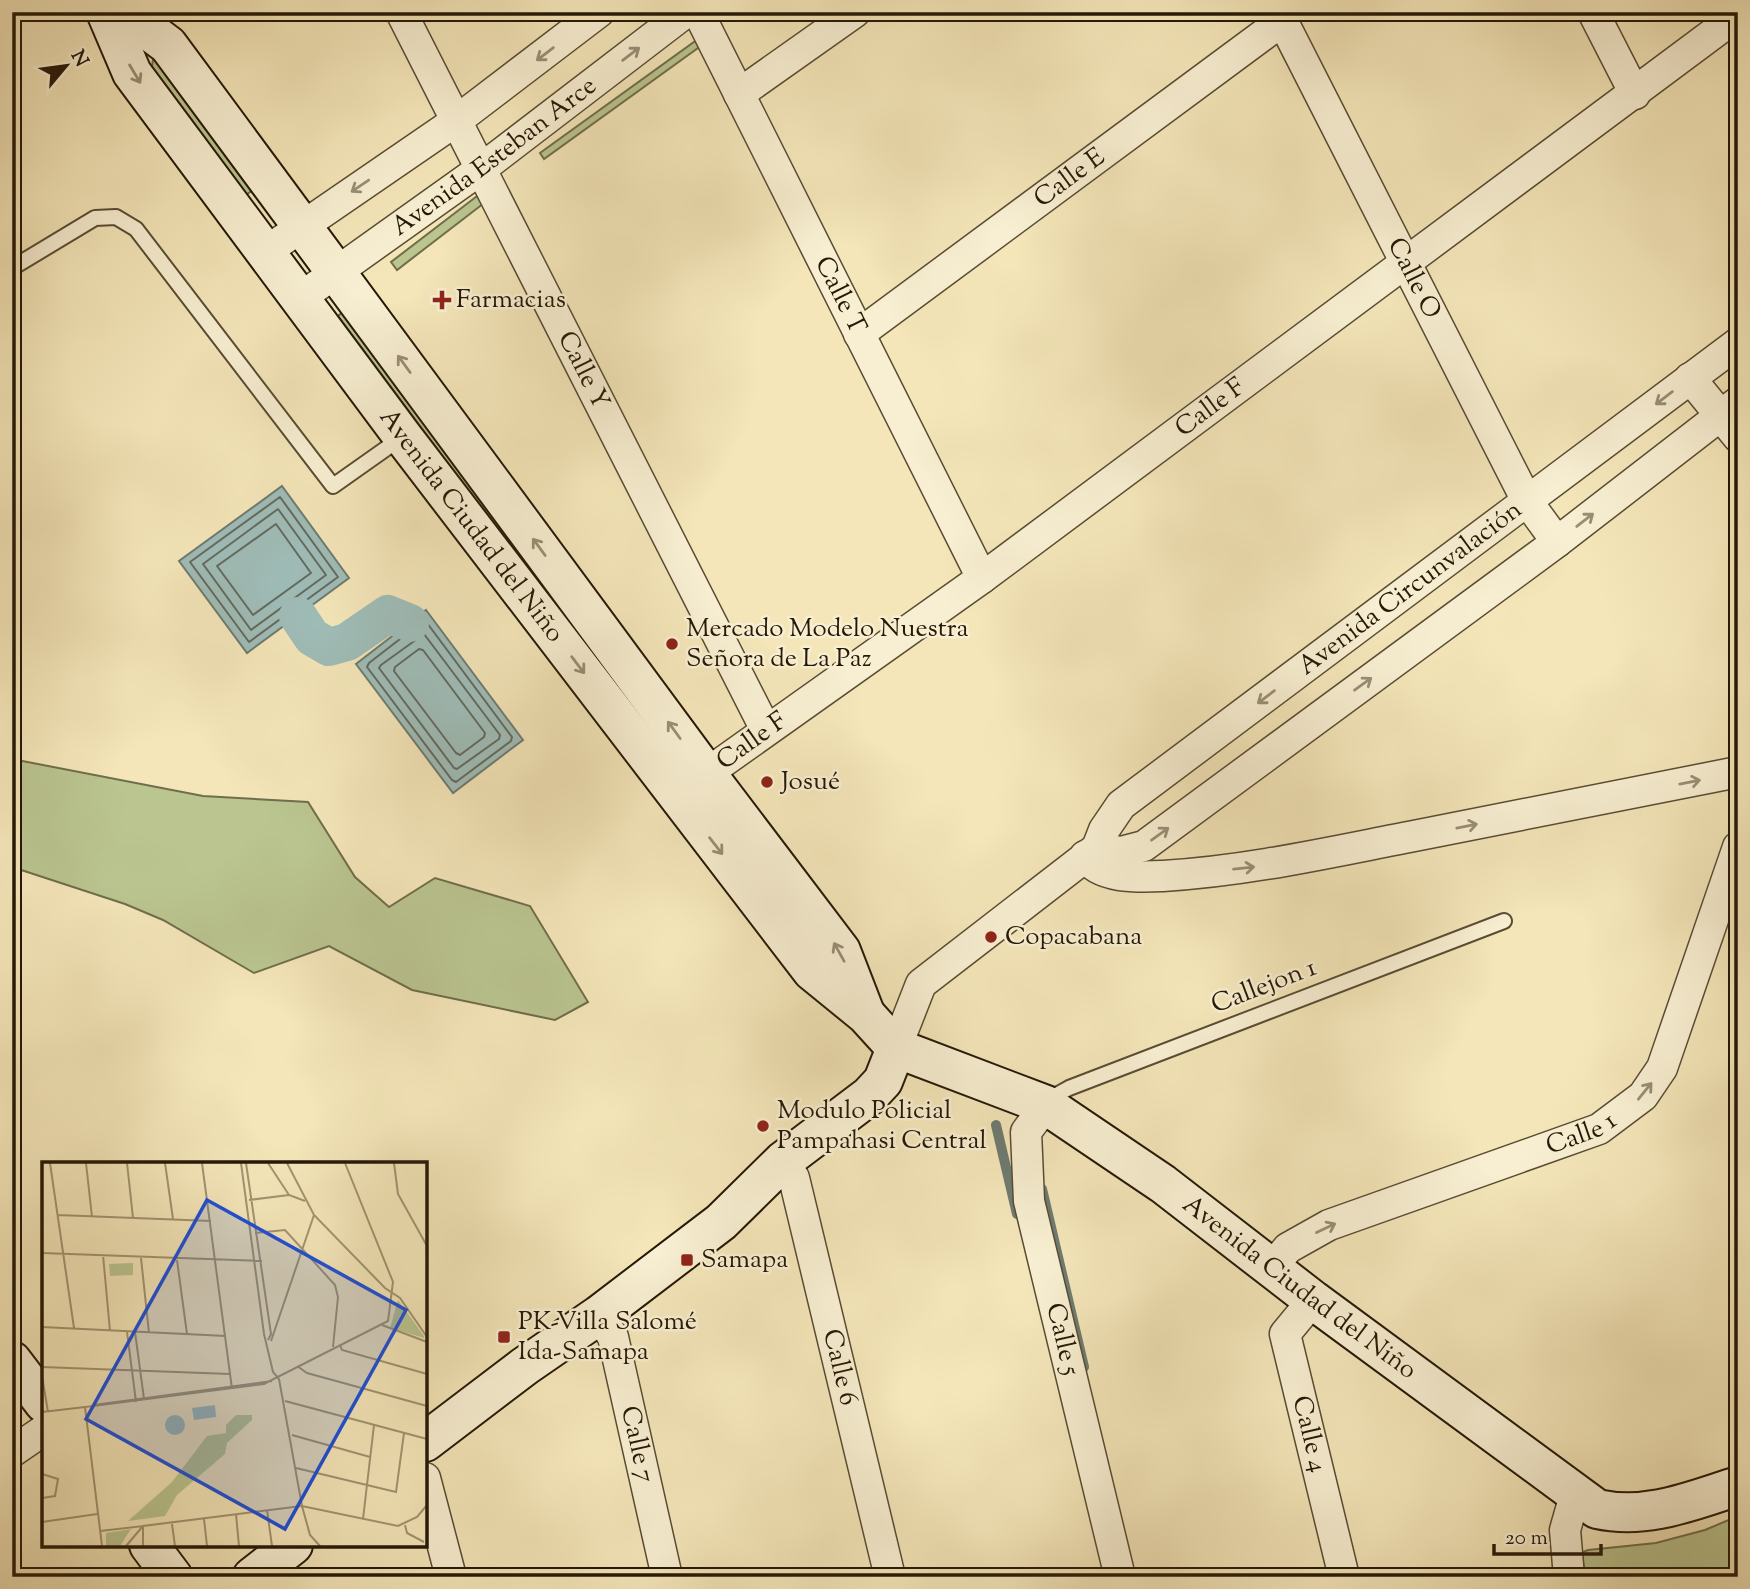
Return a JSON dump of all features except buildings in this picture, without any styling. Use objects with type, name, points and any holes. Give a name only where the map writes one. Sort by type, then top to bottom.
[{"type":"main road","name":"Avenida Ciudad del Niño","points":[[106,12],[132,72],[403,437],[692,784],[841,951],[866,1015],[896,1048],[1046,1105],[1163,1184],[1313,1300],[1597,1509],[1619,1514],[1676,1506],[1738,1486]]},
{"type":"main road","name":"Avenida Ciudad del Niño","points":[[124,12],[168,45],[302,226],[692,784]]},
{"type":"main road","name":"Avenida Circunvalación","points":[[427,1441],[721,1222],[783,1161],[869,1096],[883,1081],[896,1048]]},
{"type":"main road","points":[[12,1361],[42,1400]]},
{"type":"main road","points":[[150,1547],[173,1577]]},
{"type":"main road","points":[[252,1577],[290,1547]]},
{"type":"street","name":"Calle Y","points":[[401,12],[766,730]]},
{"type":"street","name":"Avenida Esteban Arce","points":[[265,252],[456,121],[599,12]]},
{"type":"street","name":"Avenida Esteban Arce","points":[[300,298],[481,169],[686,12]]},
{"type":"street","name":"Calle T","points":[[698,12],[982,578]]},
{"type":"street","points":[[739,94],[855,12]]},
{"type":"street","points":[[1593,12],[1634,94]]},
{"type":"street","name":"Calle F","points":[[692,784],[982,578],[1738,15]]},
{"type":"street","name":"Calle O","points":[[1280,17],[1527,501],[1557,542]]},
{"type":"street","name":"Calle E","points":[[859,334],[1280,17]]},
{"type":"street","name":"Avenida Circunvalación","points":[[896,1048],[921,984],[1091,852],[1121,805],[1738,342]]},
{"type":"street","points":[[1690,378],[1732,418]]},
{"type":"street","name":"Avenida Circunvalación","points":[[1091,852],[1121,852],[1144,846],[1557,542],[1732,418]]},
{"type":"street","points":[[1091,852],[1091,866],[1107,872],[1131,875],[1161,876],[1260,866],[1738,772]]},
{"type":"street","name":"Calle 1","points":[[1272,1267],[1289,1248],[1329,1225],[1599,1129],[1643,1096],[1662,1068],[1738,847]]},
{"type":"street","name":"Calle 5","points":[[1046,1105],[1026,1132],[1029,1201],[1120,1577]]},
{"type":"street","name":"Calle 6","points":[[783,1161],[794,1178],[890,1577]]},
{"type":"street","name":"Calle 4","points":[[1313,1300],[1285,1334],[1344,1577]]},
{"type":"street","name":"Calle 7","points":[[598,1315],[613,1337],[667,1577]]},
{"type":"street","points":[[12,1452],[42,1431]]},
{"type":"street","points":[[427,1486],[451,1577]]},
{"type":"street","points":[[1569,1577],[1565,1530],[1576,1495]]},
{"type":"lane","points":[[12,268],[95,218],[116,217],[136,229],[332,486],[403,437]]},
{"type":"lane","name":"Callejon 1","points":[[1046,1105],[1051,1098],[1069,1088],[1504,921]]},
{"type":"green space","points":[[712,29],[716,35],[544,159],[540,153]]},
{"type":"green space","points":[[153,59],[160,60],[254,189],[246,195],[152,67]]},
{"type":"green space","points":[[498,180],[505,187],[397,270],[391,262]]},
{"type":"green space","points":[[344,311],[684,764],[676,770],[338,316]]},
{"type":"green space","points":[[12,759],[203,796],[308,802],[355,877],[389,907],[435,878],[530,906],[588,1002],[555,1020],[412,990],[329,946],[254,973],[163,920],[125,904],[12,867]]},
{"type":"green space","points":[[1738,1516],[1738,1577],[1586,1577],[1583,1552],[1656,1543],[1705,1530]]},
{"type":"water","points":[[282,486],[349,578],[247,653],[179,561]]},
{"type":"water","points":[[426,610],[523,740],[453,793],[356,664]]},
{"type":"waterway","points":[[298,616],[312,637],[329,647],[347,642],[388,614],[410,623]]},
{"type":"waterway","points":[[996,1125],[1017,1214]]},
{"type":"waterway","points":[[1042,1189],[1084,1367]]},
{"type":"place","name":"Farmacias","points":[[442,300]]},
{"type":"place","name":"Mercado Modelo Nuestra Señora de La Paz","points":[[672,644]]},
{"type":"place","name":"Josué","points":[[767,782]]},
{"type":"place","name":"Copacabana","points":[[991,937]]},
{"type":"place","name":"Modulo Policial Pampahasi Central","points":[[763,1126]]},
{"type":"place","name":"Samapa","points":[[687,1260]]},
{"type":"place","name":"PK-Villa Salomé Ida-Samapa","points":[[504,1337]]}]
